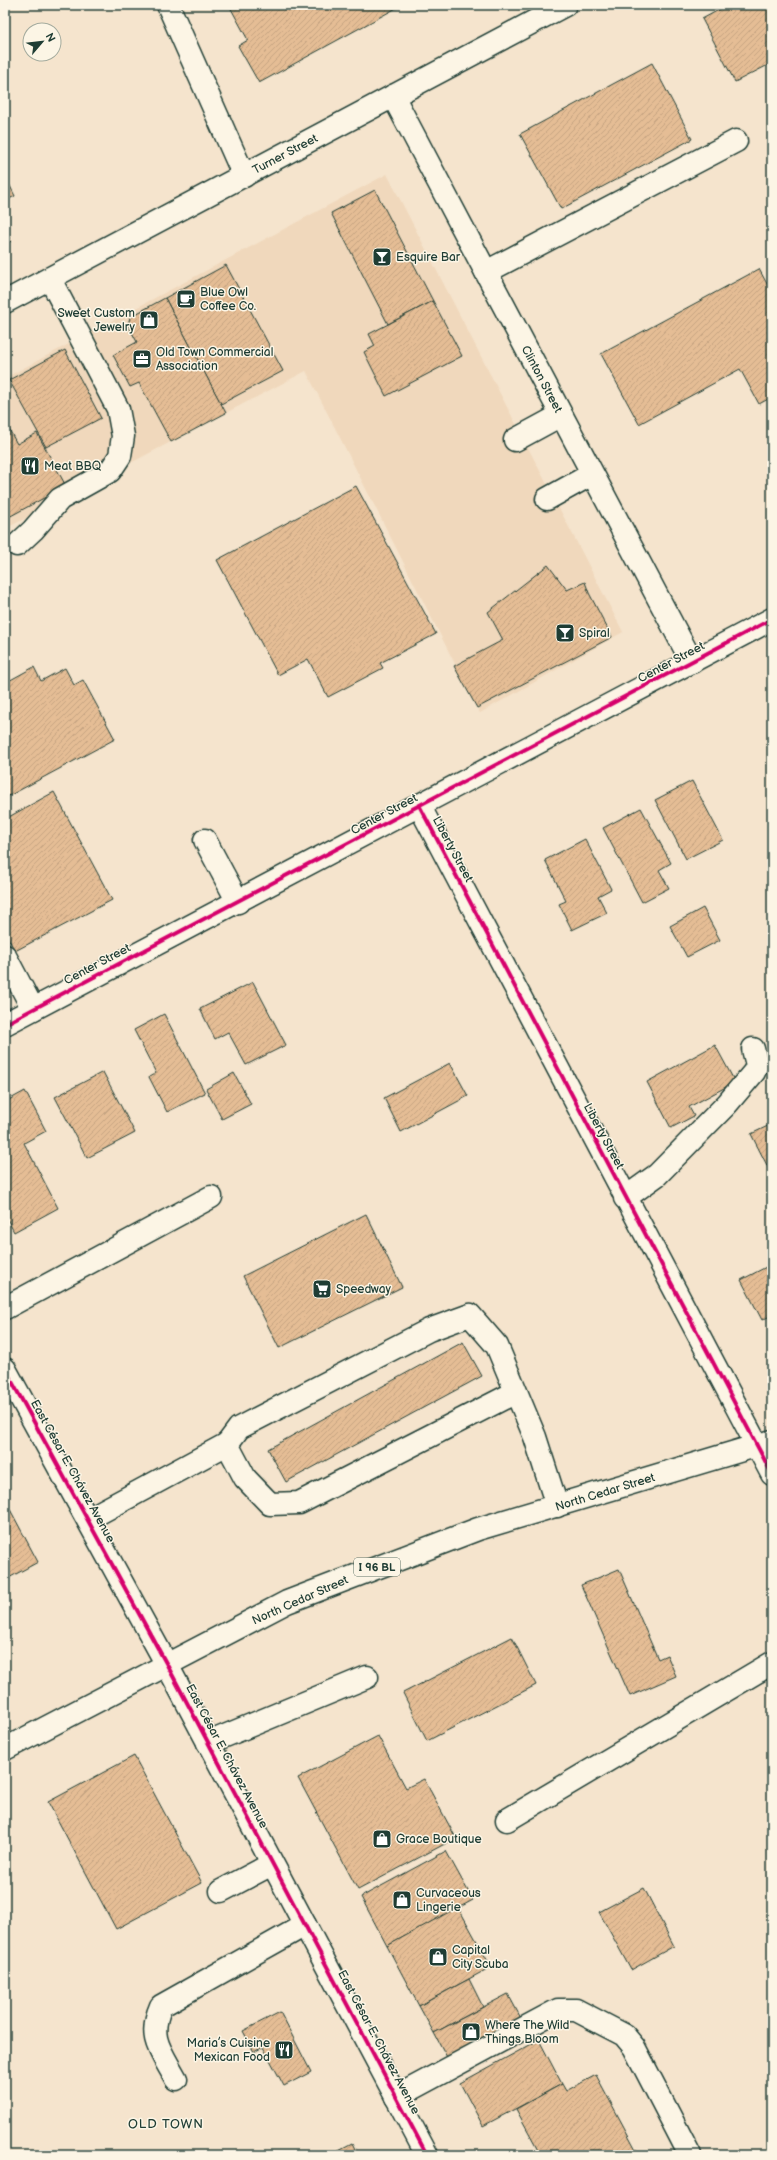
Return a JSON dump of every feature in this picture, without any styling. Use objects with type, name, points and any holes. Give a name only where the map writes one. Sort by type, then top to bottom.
[{"type":"street","points":[[168,5],[244,176]]},
{"type":"street","name":"Turner Street","points":[[5,302],[565,5]]},
{"type":"street","name":"Clinton Street","points":[[393,96],[692,662]]},
{"type":"street","points":[[486,272],[736,141]]},
{"type":"street","points":[[17,546],[60,499],[110,471],[120,456],[123,436],[118,409],[50,279]]},
{"type":"street","points":[[515,440],[561,415]]},
{"type":"street","points":[[547,498],[592,474]]},
{"type":"street","name":"Center Street","points":[[5,1024],[420,807],[772,619]]},
{"type":"street","name":"Liberty Street","points":[[420,807],[625,1198],[764,1443],[772,1474]]},
{"type":"street","points":[[205,840],[238,902]]},
{"type":"street","points":[[5,956],[33,1009]]},
{"type":"street","points":[[625,1198],[657,1175],[727,1104],[754,1072],[757,1065],[753,1049]]},
{"type":"street","points":[[5,1308],[211,1197]]},
{"type":"street","points":[[88,1520],[227,1444],[239,1428],[429,1330],[470,1315],[497,1346],[536,1437],[557,1506]]},
{"type":"street","name":"East César E. Chávez Avenue","points":[[5,1369],[166,1663],[427,2155]]},
{"type":"street","points":[[227,1444],[244,1478],[270,1504],[299,1503],[516,1392]]},
{"type":"street","name":"North Cedar Street","points":[[5,1749],[166,1663],[287,1602],[478,1529],[764,1443]]},
{"type":"street","points":[[507,1820],[772,1663]]},
{"type":"street","points":[[208,1743],[367,1677]]},
{"type":"street","points":[[221,1891],[272,1864]]},
{"type":"street","points":[[176,2079],[155,2038],[155,2020],[162,2006],[305,1925]]},
{"type":"street","points":[[396,2097],[558,2010],[576,2010],[624,2035],[634,2047],[690,2155]]},
{"type":"shaded area","points":[[387,174],[623,632],[480,713],[306,371],[5,529],[5,378]]},
{"type":"building","points":[[229,5],[402,5],[259,83],[238,46],[248,40]]},
{"type":"building","points":[[728,5],[772,5],[772,63],[735,82],[702,19]]},
{"type":"building","points":[[652,63],[692,139],[561,209],[520,134]]},
{"type":"building","points":[[5,176],[15,196],[5,201]]},
{"type":"building","name":"Esquire Bar","points":[[375,190],[433,301],[388,324],[331,213]]},
{"type":"building","points":[[5,229],[11,241],[5,245]]},
{"type":"building","points":[[226,265],[283,371],[221,404],[165,298]]},
{"type":"building","points":[[759,269],[772,293],[772,397],[759,404],[740,369],[639,424],[601,354]]},
{"type":"building","points":[[165,298],[226,413],[171,442],[139,383],[130,387],[113,355],[137,342],[128,325],[130,317]]},
{"type":"building","points":[[433,301],[462,356],[386,396],[364,352],[375,346],[369,334]]},
{"type":"building","points":[[65,350],[101,418],[46,447],[9,380]]},
{"type":"building","name":"Meat BBQ","points":[[5,422],[17,444],[37,433],[66,486],[7,518],[5,514]]},
{"type":"building","points":[[356,486],[436,634],[380,663],[383,668],[328,697],[308,659],[278,675],[217,560]]},
{"type":"building","points":[[548,565],[567,590],[585,582],[589,593],[612,637],[477,708],[454,666],[503,640],[488,612]]},
{"type":"building","points":[[34,667],[41,681],[65,668],[74,685],[83,680],[115,739],[5,798],[5,683]]},
{"type":"building","points":[[692,781],[723,840],[686,859],[655,800]]},
{"type":"building","points":[[54,792],[112,900],[15,951],[5,932],[5,819]]},
{"type":"building","points":[[641,808],[671,863],[659,870],[669,888],[642,902],[603,828]]},
{"type":"building","points":[[585,839],[611,889],[598,896],[607,913],[572,930],[559,904],[566,901],[545,860]]},
{"type":"building","points":[[703,908],[720,940],[687,957],[670,926]]},
{"type":"building","points":[[253,982],[286,1045],[246,1065],[228,1032],[215,1039],[200,1009]]},
{"type":"building","points":[[164,1014],[205,1093],[167,1112],[149,1077],[156,1073],[134,1030]]},
{"type":"building","points":[[715,1045],[735,1082],[689,1107],[694,1116],[671,1128],[647,1082]]},
{"type":"building","points":[[450,1063],[468,1096],[401,1132],[384,1098]]},
{"type":"building","points":[[103,1072],[135,1133],[87,1158],[55,1097]]},
{"type":"building","points":[[234,1073],[251,1104],[222,1119],[206,1089]]},
{"type":"building","points":[[25,1091],[46,1131],[24,1143],[58,1208],[14,1232],[5,1215],[5,1102]]},
{"type":"building","points":[[772,1124],[772,1175],[751,1134]]},
{"type":"building","points":[[366,1214],[402,1287],[279,1348],[243,1276]]},
{"type":"building","points":[[772,1264],[772,1315],[762,1320],[741,1280]]},
{"type":"building","points":[[463,1342],[482,1376],[286,1482],[268,1449]]},
{"type":"building","points":[[5,1500],[38,1562],[5,1580]]},
{"type":"building","points":[[619,1569],[658,1659],[667,1655],[676,1676],[630,1696],[581,1585]]},
{"type":"building","points":[[512,1637],[536,1685],[427,1741],[403,1693]]},
{"type":"building","points":[[378,1736],[406,1788],[424,1779],[456,1838],[358,1890],[298,1778]]},
{"type":"building","points":[[134,1756],[202,1883],[116,1929],[48,1802]]},
{"type":"building","points":[[446,1851],[473,1900],[387,1946],[361,1897]]},
{"type":"building","points":[[644,1888],[674,1946],[631,1970],[599,1912]]},
{"type":"building","points":[[458,1907],[491,1967],[419,2006],[387,1946]]},
{"type":"building","points":[[469,1979],[483,2007],[434,2033],[419,2006]]},
{"type":"building","points":[[508,1994],[523,2022],[449,2061],[434,2033]]},
{"type":"building","points":[[280,2012],[311,2072],[284,2086],[263,2047],[254,2052],[243,2031]]},
{"type":"building","points":[[539,2040],[562,2084],[483,2126],[460,2083]]},
{"type":"building","points":[[596,2075],[639,2155],[541,2155],[516,2109],[562,2084],[566,2091]]},
{"type":"building","points":[[352,2143],[358,2155],[329,2155]]},
{"type":"cycle path","points":[[5,1024],[772,619]]},
{"type":"cycle path","points":[[420,807],[772,1474]]},
{"type":"cycle path","points":[[5,1369],[166,1663],[427,2155]]},
{"type":"place","name":"Esquire Bar","points":[[382,257]]},
{"type":"place","name":"Blue Owl Coffee Co.","points":[[186,299]]},
{"type":"place","name":"Sweet Custom Jewelry","points":[[149,320]]},
{"type":"place","name":"Old Town Commercial Association","points":[[142,359]]},
{"type":"place","name":"Meat BBQ","points":[[30,466]]},
{"type":"place","name":"Spiral","points":[[565,633]]},
{"type":"place","name":"Speedway","points":[[322,1289]]},
{"type":"place","name":"Grace Boutique","points":[[382,1839]]},
{"type":"place","name":"Curvaceous Lingerie","points":[[402,1900]]},
{"type":"place","name":"Capital City Scuba","points":[[438,1957]]},
{"type":"place","name":"Where The Wild Things Bloom","points":[[471,2032]]},
{"type":"place","name":"Maria’s Cuisine Mexican Food","points":[[284,2050]]},
{"type":"district","name":"OLD TOWN","points":[[166,2123]]}]
